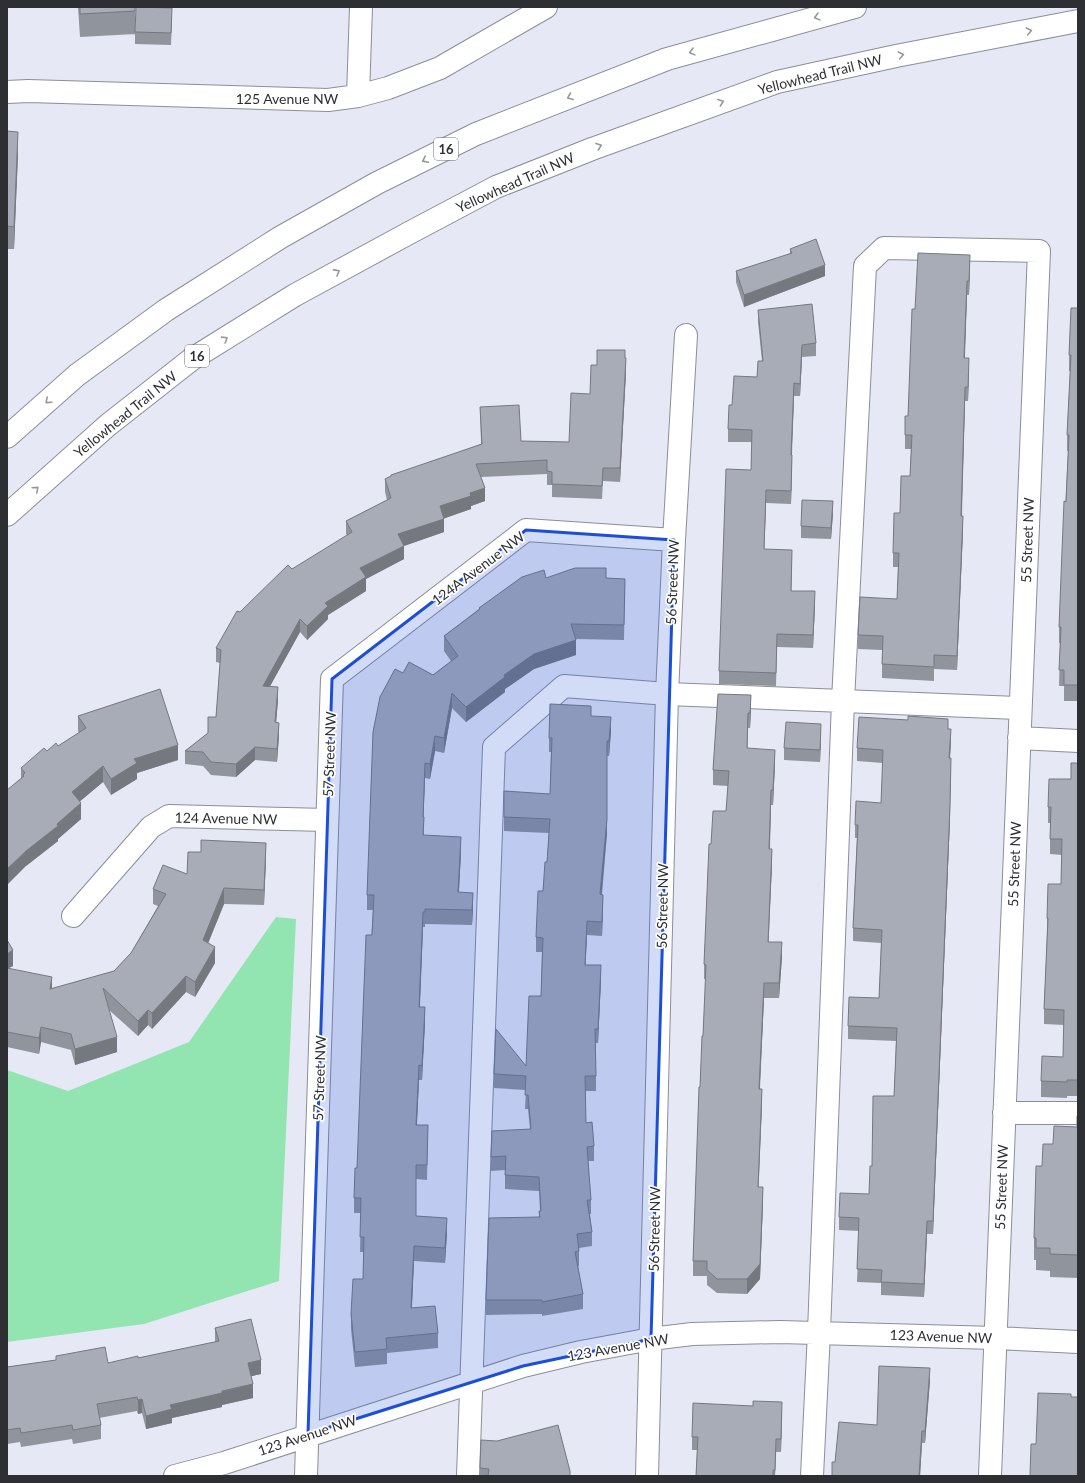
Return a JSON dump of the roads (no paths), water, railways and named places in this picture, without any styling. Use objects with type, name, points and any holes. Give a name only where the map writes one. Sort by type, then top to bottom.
[{"type":"main road","points":[[358,96],[361,7]]},
{"type":"main road","name":"125 Avenue NW","points":[[7,92],[28,91],[308,100],[328,100],[358,96],[388,88],[440,68],[546,7]]},
{"type":"main road","name":"16","points":[[7,437],[77,375],[166,310],[281,237],[377,183],[476,134],[667,59],[855,7]]},
{"type":"main road","name":"Yellowhead Trail NW","points":[[7,515],[108,425],[192,359],[295,296],[496,187],[592,149],[777,82],[896,56],[1078,21]]},
{"type":"main road","name":"55 Street NW","points":[[843,701],[865,266],[884,248],[1039,251],[990,1476]]},
{"type":"main road","name":"56 Street NW","points":[[647,1476],[668,694],[674,540],[686,335]]},
{"type":"main road","name":"124A Avenue NW","points":[[332,680],[526,530],[674,540]]},
{"type":"main road","name":"57 Street NW","points":[[306,1476],[332,680]]},
{"type":"main road","points":[[468,1476],[494,747],[564,686],[668,694],[1020,708]]},
{"type":"main road","points":[[812,1476],[819,1332],[843,701]]},
{"type":"main road","points":[[1019,738],[1078,742]]},
{"type":"main road","name":"124 Avenue NW","points":[[73,916],[152,827],[169,816],[327,820]]},
{"type":"main road","points":[[1004,1113],[1078,1113]]},
{"type":"main road","name":"123 Avenue NW","points":[[175,1476],[224,1463],[308,1434],[523,1366],[581,1352],[651,1339],[692,1334],[819,1332],[1078,1342]]}]
